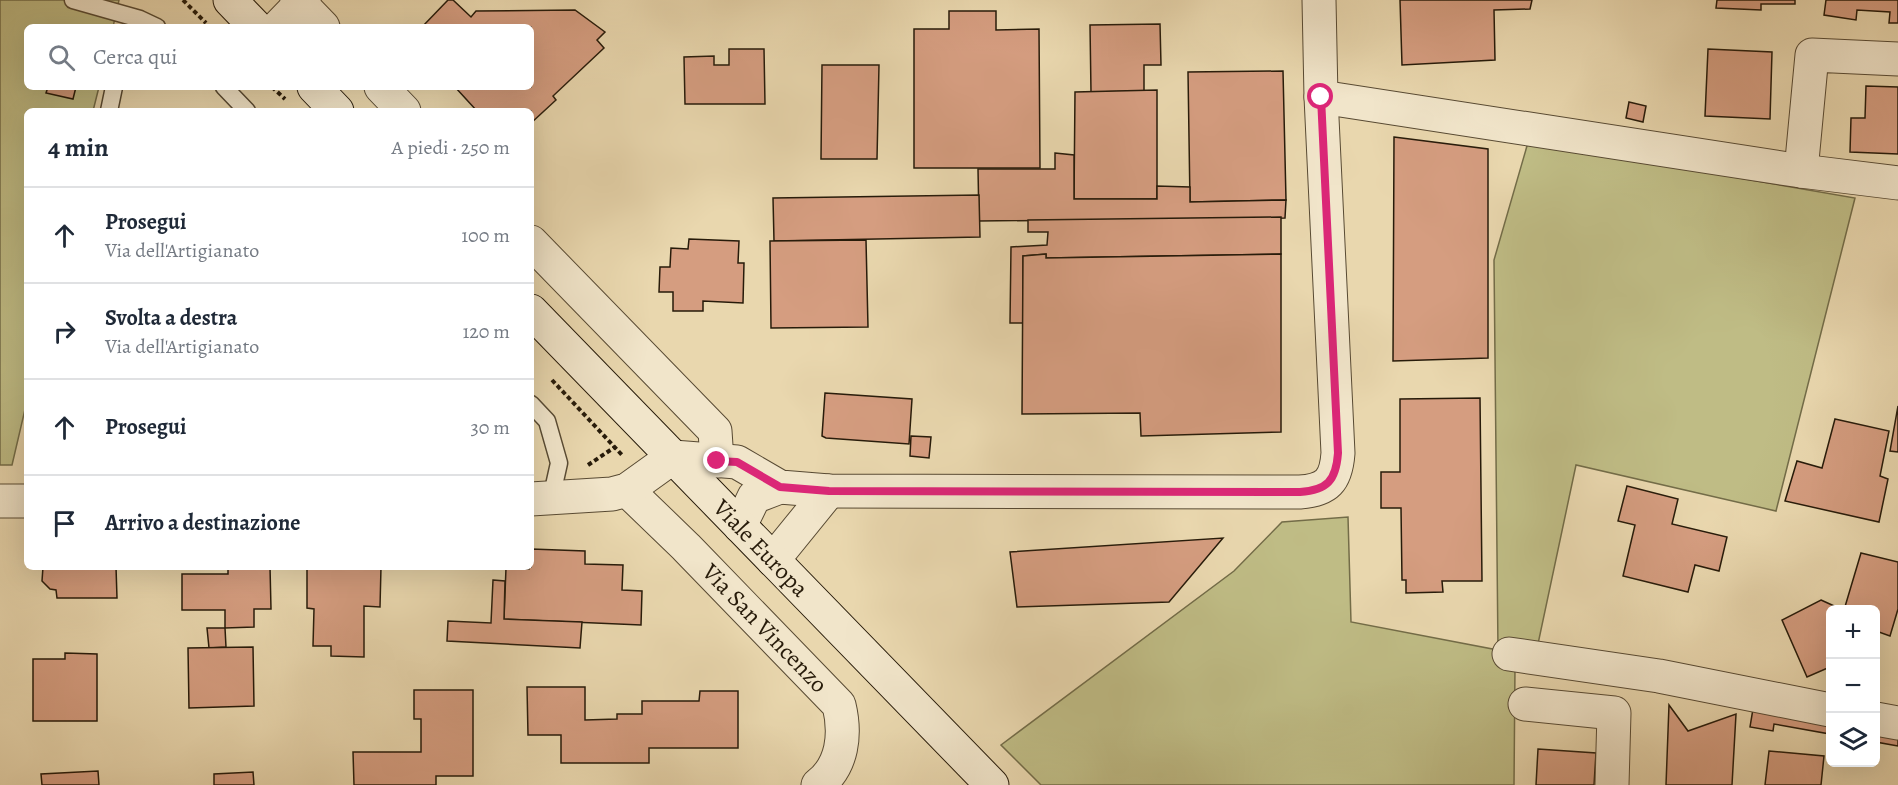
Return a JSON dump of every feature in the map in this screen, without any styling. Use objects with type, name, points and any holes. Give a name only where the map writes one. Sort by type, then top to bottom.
[{"type":"street","points":[[230,0],[253,24]]},
{"type":"street","points":[[541,499],[612,494],[627,490],[674,457],[737,462],[780,487],[829,491],[1317,491],[1329,483],[1337,470],[1338,453],[1321,97],[1319,0]]},
{"type":"street","points":[[281,24],[300,1],[320,24]]},
{"type":"street","points":[[1801,171],[1812,55],[1898,59]]},
{"type":"street","points":[[317,90],[334,108]]},
{"type":"street","points":[[384,90],[401,108]]},
{"type":"street","points":[[1321,97],[1801,171],[1898,183]]},
{"type":"street","points":[[534,245],[715,431],[717,461]]},
{"type":"street","name":"Viale Europa","points":[[534,314],[992,785]]},
{"type":"street","points":[[740,526],[754,497],[780,487]]},
{"type":"street","name":"Via San Vincenzo","points":[[627,490],[686,547],[839,705],[843,721],[840,753],[834,768],[818,785]]},
{"type":"street","points":[[773,560],[829,491]]},
{"type":"street","points":[[1509,654],[1659,676],[1826,709]]},
{"type":"street","points":[[1525,704],[1614,713],[1612,785]]},
{"type":"street","points":[[1880,720],[1898,723]]},
{"type":"lane","points":[[73,0],[128,21]]},
{"type":"lane","points":[[110,108],[113,90]]},
{"type":"lane","points":[[227,90],[244,108]]},
{"type":"lane","points":[[534,407],[547,421],[559,463],[541,499]]},
{"type":"path","points":[[183,0],[208,24]]},
{"type":"shaded area","points":[[0,0],[119,0],[114,24],[24,24],[24,90],[98,90],[94,108],[24,108],[24,414],[12,465],[0,465]]},
{"type":"shaded area","points":[[1529,139],[1600,154],[1855,198],[1776,511],[1576,465],[1538,644],[1515,667],[1514,785],[1041,785],[1001,745],[1234,571],[1282,522],[1348,517],[1351,622],[1498,650],[1494,260]]},
{"type":"building","points":[[448,0],[453,0],[471,17],[476,11],[575,10],[605,32],[597,40],[604,48],[553,96],[556,100],[534,120],[534,108],[474,108],[458,90],[534,90],[534,24],[425,24]]},
{"type":"building","points":[[1400,0],[1532,0],[1530,9],[1494,10],[1495,60],[1402,65]]},
{"type":"building","points":[[1717,0],[1795,0],[1795,4],[1761,4],[1761,10],[1716,8]]},
{"type":"building","points":[[1826,0],[1898,0],[1898,23],[1889,23],[1890,12],[1857,10],[1856,20],[1824,15]]},
{"type":"building","points":[[949,11],[996,11],[996,30],[1039,29],[1040,168],[914,168],[914,29],[949,29]]},
{"type":"building","points":[[1160,24],[1161,65],[1144,65],[1144,91],[1091,92],[1090,25]]},
{"type":"building","points":[[729,49],[764,49],[765,104],[685,104],[684,57],[714,56],[714,65],[729,65]]},
{"type":"building","points":[[1708,49],[1772,52],[1770,119],[1705,116]]},
{"type":"building","points":[[822,65],[879,65],[877,159],[821,159]]},
{"type":"building","points":[[1283,71],[1286,200],[1190,202],[1188,72]]},
{"type":"building","points":[[1866,86],[1898,87],[1898,154],[1850,152],[1851,118],[1865,118]]},
{"type":"building","points":[[47,90],[75,90],[73,99],[46,93]]},
{"type":"building","points":[[1157,90],[1157,199],[1074,199],[1075,92]]},
{"type":"building","points":[[1629,102],[1646,106],[1643,122],[1626,118]]},
{"type":"building","points":[[1394,137],[1488,149],[1488,358],[1393,361]]},
{"type":"building","points":[[1055,153],[1074,155],[1074,199],[1157,199],[1157,186],[1190,187],[1190,202],[1286,200],[1285,218],[979,221],[978,169],[1055,169]]},
{"type":"building","points":[[979,195],[980,237],[774,241],[773,198]]},
{"type":"building","points":[[1281,217],[1281,254],[1046,258],[1046,254],[1023,256],[1023,323],[1010,323],[1011,247],[1047,245],[1048,232],[1028,232],[1028,220]]},
{"type":"building","points":[[689,239],[739,241],[738,263],[744,263],[743,303],[703,301],[703,311],[673,311],[673,292],[659,292],[660,267],[670,267],[671,248],[688,249]]},
{"type":"building","points":[[866,240],[868,327],[771,328],[770,241]]},
{"type":"building","points":[[1046,254],[1046,258],[1281,254],[1281,432],[1141,436],[1140,413],[1022,414],[1023,256]]},
{"type":"building","points":[[825,393],[912,399],[909,444],[822,436]]},
{"type":"building","points":[[1480,398],[1482,581],[1442,581],[1443,592],[1406,593],[1406,580],[1402,580],[1401,508],[1381,508],[1381,472],[1400,472],[1400,399]]},
{"type":"building","points":[[1898,406],[1898,452],[1890,451]]},
{"type":"building","points":[[1835,419],[1889,431],[1880,476],[1888,479],[1879,522],[1785,501],[1797,461],[1822,468]]},
{"type":"building","points":[[911,436],[931,437],[929,458],[910,456]]},
{"type":"building","points":[[1627,486],[1678,499],[1672,524],[1727,537],[1719,571],[1695,565],[1688,592],[1623,576],[1635,525],[1618,521]]},
{"type":"building","points":[[1223,538],[1169,602],[1017,607],[1010,552]]},
{"type":"building","points":[[534,549],[585,551],[585,564],[623,565],[622,590],[642,591],[641,625],[504,619],[506,570],[534,570]]},
{"type":"building","points":[[1861,553],[1898,562],[1898,609],[1890,636],[1880,632],[1880,605],[1845,605]]},
{"type":"building","points":[[43,570],[116,570],[117,598],[57,598],[56,590],[50,589],[42,581]]},
{"type":"building","points":[[228,570],[270,570],[271,609],[254,609],[254,627],[225,628],[225,610],[182,610],[182,574],[228,574]]},
{"type":"building","points":[[307,570],[381,570],[380,607],[364,606],[364,657],[331,656],[331,646],[313,646],[314,609],[307,608]]},
{"type":"building","points":[[493,580],[505,581],[504,619],[582,622],[580,648],[447,641],[448,621],[491,623]]},
{"type":"building","points":[[1821,600],[1832,605],[1826,605],[1826,669],[1807,677],[1782,620]]},
{"type":"building","points":[[207,628],[225,628],[226,647],[209,648]]},
{"type":"building","points":[[253,647],[254,706],[189,708],[188,648]]},
{"type":"building","points":[[65,653],[97,654],[97,721],[33,721],[33,659],[65,659]]},
{"type":"building","points":[[527,687],[585,687],[585,720],[617,719],[617,714],[642,714],[642,701],[699,701],[700,691],[738,691],[738,748],[649,748],[649,763],[561,763],[561,735],[528,735]]},
{"type":"building","points":[[414,690],[473,690],[473,776],[436,776],[436,785],[354,785],[353,752],[421,752],[421,719],[414,719]]},
{"type":"building","points":[[1754,703],[1826,716],[1826,733],[1774,724],[1773,731],[1750,727]]},
{"type":"building","points":[[1669,705],[1688,731],[1736,714],[1732,785],[1666,785]]},
{"type":"building","points":[[1880,727],[1898,730],[1898,746],[1880,743]]},
{"type":"building","points":[[1538,749],[1596,753],[1594,785],[1536,785]]},
{"type":"building","points":[[1769,751],[1824,756],[1821,785],[1765,785]]},
{"type":"building","points":[[98,771],[99,785],[42,785],[41,774]]},
{"type":"building","points":[[253,772],[254,785],[214,785],[214,774]]},
{"type":"route","points":[[717,461],[737,462],[780,487],[829,491],[1317,491],[1329,483],[1337,470],[1338,453],[1321,97]]}]
